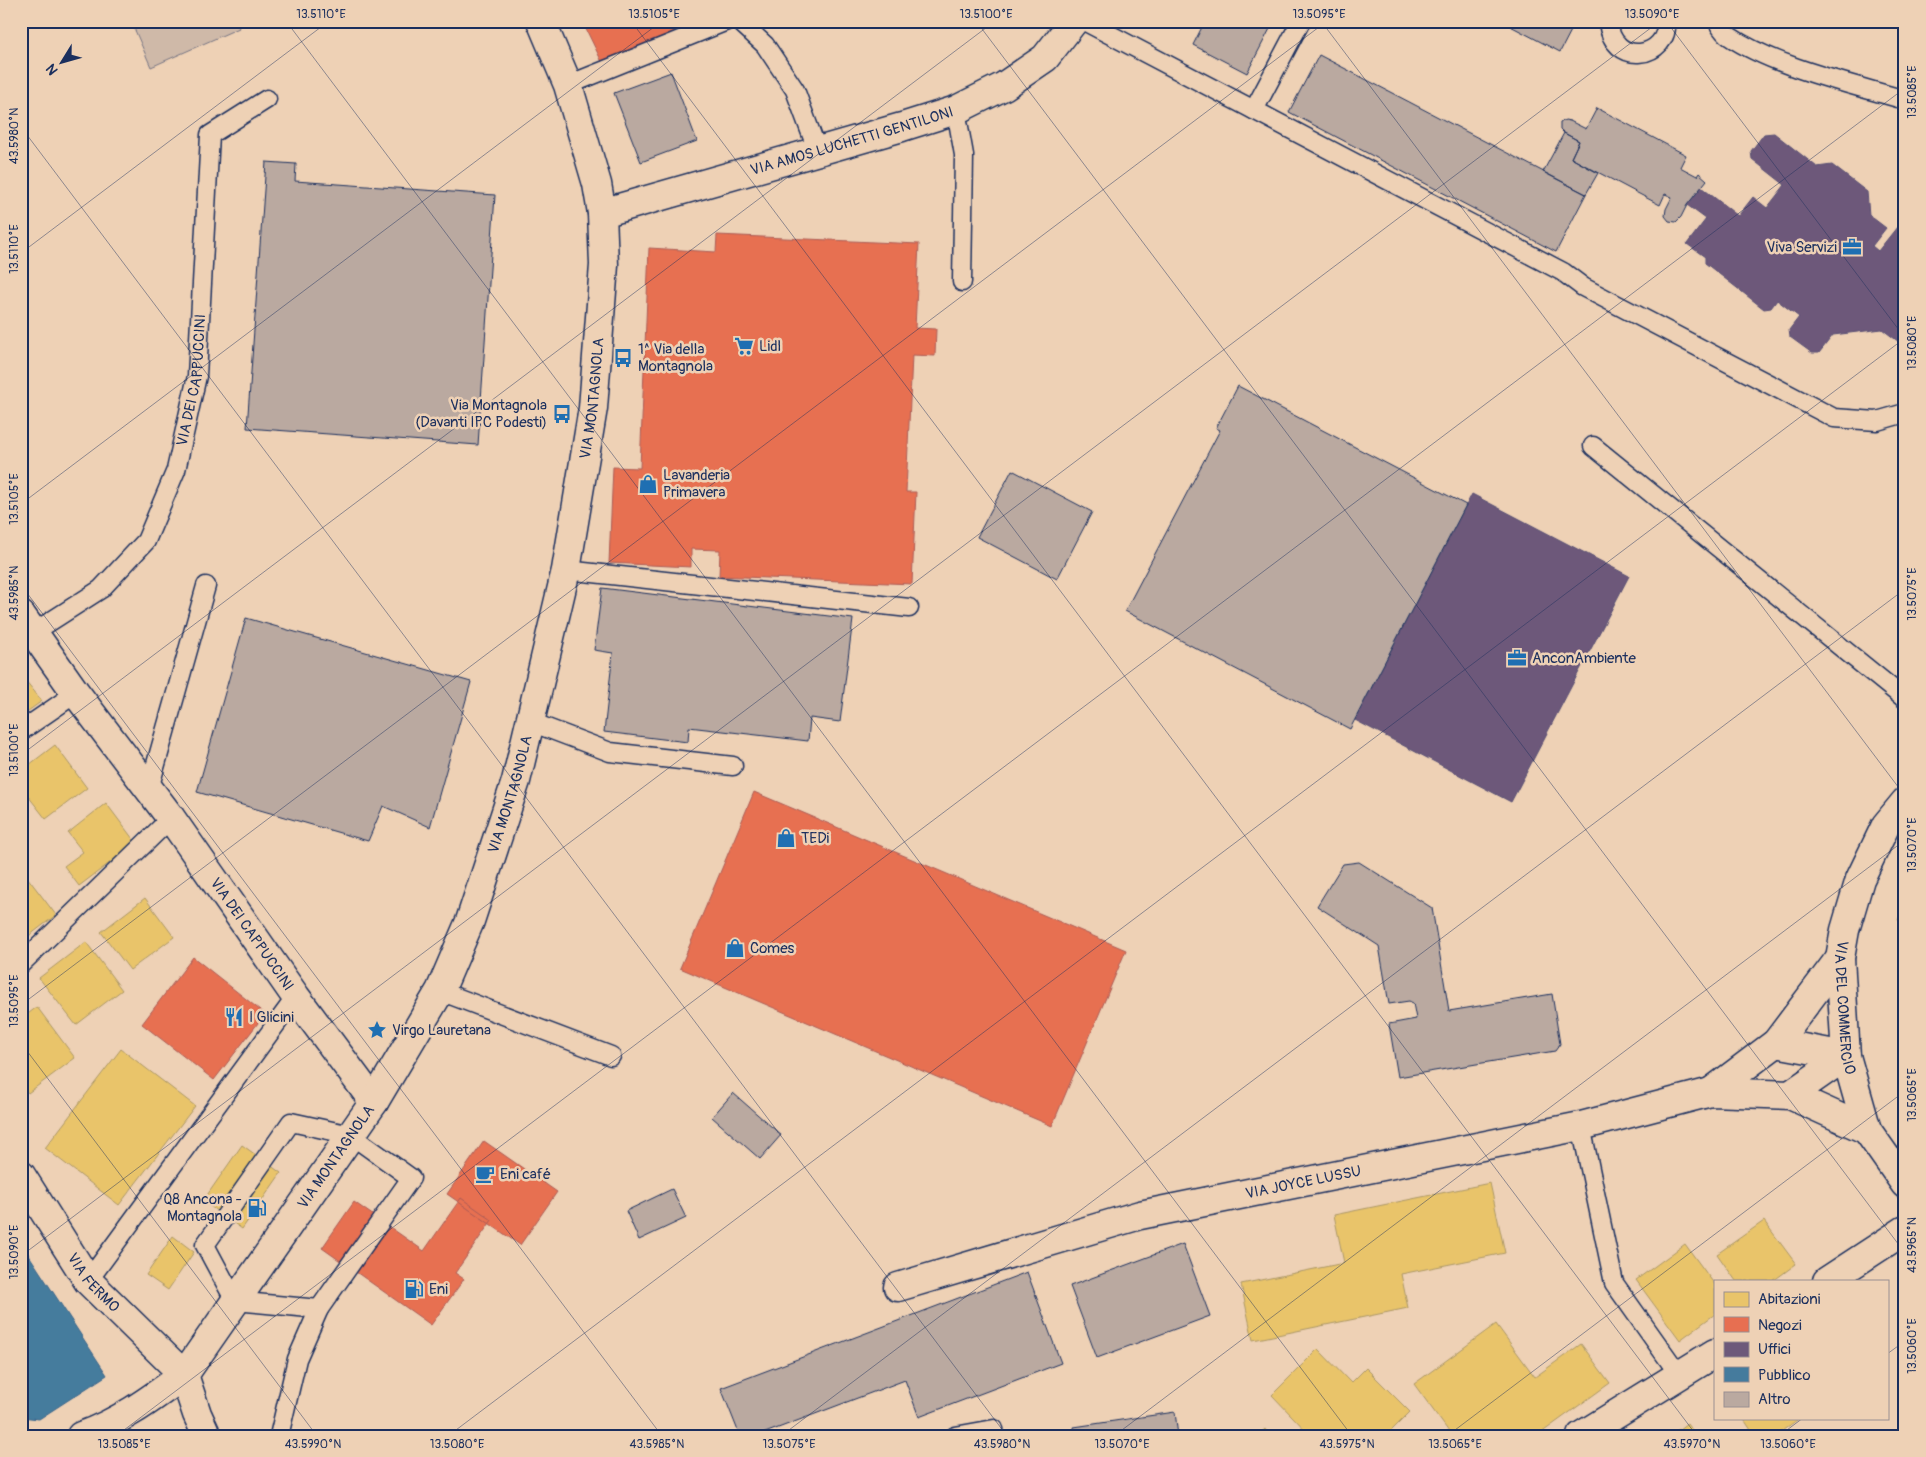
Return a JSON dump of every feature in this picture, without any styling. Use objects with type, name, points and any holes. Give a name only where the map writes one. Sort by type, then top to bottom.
[{"type":"street","name":"VIA MONTAGNOLA","points":[[81,1436],[102,1428],[143,1406],[184,1375],[374,1102],[440,991],[470,921],[500,833],[531,722],[566,570],[593,408],[604,265],[602,213],[597,184],[568,85],[541,21]]},
{"type":"street","name":"VIA AMOS LUCHETTI GENTILONI","points":[[602,213],[818,152],[956,110],[1004,86],[1045,58],[1074,21]]},
{"type":"street","name":"VIA DEI CAPPUCCINI","points":[[28,624],[76,693],[171,818],[296,997],[374,1102]]},
{"type":"street","name":"VIA DEL COMMERCIO","points":[[1905,802],[1886,825],[1860,879],[1845,930],[1840,958],[1846,1056],[1867,1130],[1905,1184]]},
{"type":"street","name":"VIA JOYCE LUSSU","points":[[1711,1092],[1776,1043],[1840,958]]},
{"type":"street","points":[[1776,1043],[1846,1056]]},
{"type":"street","points":[[1790,1095],[1846,1056]]},
{"type":"street","name":"VIA JOYCE LUSSU","points":[[898,1287],[1140,1215],[1580,1126],[1711,1092],[1790,1095],[1867,1130]]},
{"type":"street","name":"VIA FERMO","points":[[21,1175],[88,1281],[184,1375]]},
{"type":"street","points":[[1829,1280],[1905,1230]]},
{"type":"street","points":[[1580,1436],[1714,1354]]},
{"type":"street","points":[[184,1375],[197,1414],[207,1436]]},
{"type":"lane","points":[[568,85],[727,21]]},
{"type":"lane","points":[[739,21],[764,45],[795,90],[818,152]]},
{"type":"lane","points":[[1084,21],[1563,272],[1583,287],[1834,418],[1877,421],[1905,413]]},
{"type":"lane","points":[[1254,110],[1301,21]]},
{"type":"lane","points":[[1608,21],[1609,33],[1614,43],[1623,50],[1635,54],[1646,52],[1656,47],[1664,38],[1667,27],[1666,21]]},
{"type":"lane","points":[[1717,21],[1727,35],[1764,55],[1798,68],[1905,100]]},
{"type":"lane","name":"VIA DEI CAPPUCCINI","points":[[28,624],[101,589],[146,541],[176,470],[197,376],[210,135],[268,99]]},
{"type":"lane","points":[[956,110],[964,156],[962,282]]},
{"type":"lane","points":[[1593,446],[1905,699]]},
{"type":"lane","points":[[566,570],[909,608]]},
{"type":"lane","points":[[149,789],[206,586]]},
{"type":"lane","points":[[21,731],[76,693]]},
{"type":"lane","points":[[531,722],[610,752],[733,766]]},
{"type":"lane","points":[[21,964],[171,818]]},
{"type":"lane","points":[[440,991],[610,1056]]},
{"type":"lane","points":[[88,1281],[296,997]]},
{"type":"lane","points":[[279,1436],[297,1359],[319,1309],[411,1178],[351,1135],[290,1122],[205,1245],[235,1300],[319,1309]]},
{"type":"lane","points":[[1580,1126],[1614,1283],[1680,1376]]},
{"type":"lane","points":[[955,1436],[994,1429],[995,1436]]},
{"type":"shaded area","points":[[131,21],[236,21],[239,28],[151,67]]},
{"type":"building: Abitazioni","points":[[21,675],[42,701],[21,716]]},
{"type":"building: Abitazioni","points":[[55,745],[87,788],[46,819],[21,787],[21,771]]},
{"type":"building: Abitazioni","points":[[106,803],[136,843],[79,886],[64,866],[83,852],[68,833]]},
{"type":"building: Abitazioni","points":[[21,869],[56,915],[21,942]]},
{"type":"building: Abitazioni","points":[[145,898],[174,937],[130,970],[101,932]]},
{"type":"building: Abitazioni","points":[[1905,904],[1905,922],[1898,920]]},
{"type":"building: Abitazioni","points":[[86,942],[122,990],[76,1025],[39,978]]},
{"type":"building: Abitazioni","points":[[37,1007],[75,1058],[28,1093],[21,1084],[21,1019]]},
{"type":"building: Abitazioni","points":[[121,1049],[195,1106],[119,1205],[45,1148]]},
{"type":"building: Abitazioni","points":[[242,1145],[281,1173],[242,1229],[203,1201]]},
{"type":"building: Abitazioni","points":[[1490,1183],[1505,1253],[1401,1274],[1408,1308],[1253,1340],[1241,1284],[1344,1263],[1334,1215]]},
{"type":"building: Abitazioni","points":[[1764,1221],[1796,1264],[1774,1280],[1735,1280],[1717,1254]]},
{"type":"building: Abitazioni","points":[[173,1236],[194,1252],[168,1290],[146,1275]]},
{"type":"building: Abitazioni","points":[[1685,1244],[1714,1284],[1714,1315],[1680,1340],[1636,1280]]},
{"type":"building: Abitazioni","points":[[1496,1324],[1535,1377],[1581,1344],[1610,1383],[1537,1436],[1452,1436],[1414,1384]]},
{"type":"building: Abitazioni","points":[[1318,1349],[1351,1383],[1366,1368],[1410,1412],[1386,1436],[1311,1436],[1272,1395]]},
{"type":"building: Abitazioni","points":[[1744,1420],[1797,1420],[1775,1436],[1755,1436]]},
{"type":"building: Abitazioni","points":[[1687,1423],[1696,1436],[1670,1436]]},
{"type":"building: Abitazioni","points":[[1265,1429],[1270,1436],[1257,1436]]},
{"type":"building: Negozi","points":[[582,21],[694,21],[604,66]]},
{"type":"building: Negozi","points":[[717,235],[919,244],[915,328],[936,329],[935,356],[912,355],[906,492],[916,492],[912,584],[719,576],[720,550],[691,549],[691,567],[609,563],[613,467],[640,468],[649,248],[716,252]]},
{"type":"building: Negozi","points":[[754,792],[1126,950],[1052,1126],[680,968]]},
{"type":"building: Negozi","points":[[193,957],[265,1014],[214,1080],[142,1024]]},
{"type":"building: Negozi","points":[[484,1141],[557,1192],[520,1245],[447,1194]]},
{"type":"building: Negozi","points":[[461,1198],[492,1220],[455,1273],[464,1279],[431,1325],[322,1248],[354,1202],[424,1251]]},
{"type":"building: Uffici","points":[[1774,133],[1817,167],[1832,165],[1867,192],[1869,215],[1886,228],[1872,246],[1878,251],[1905,217],[1905,341],[1899,342],[1882,329],[1833,335],[1819,353],[1812,353],[1790,337],[1789,330],[1799,317],[1777,300],[1771,308],[1764,309],[1705,263],[1705,257],[1687,244],[1706,219],[1687,205],[1701,187],[1738,216],[1753,197],[1767,208],[1785,185],[1752,159],[1751,151],[1764,134]]},
{"type":"building: Uffici","points":[[1472,494],[1629,576],[1511,802],[1355,720]]},
{"type":"building: Pubblico","points":[[21,1243],[107,1375],[39,1419],[21,1417]]},
{"type":"building: Altro","points":[[1205,21],[1274,21],[1247,73],[1193,45]]},
{"type":"building: Altro","points":[[1501,21],[1576,21],[1560,52]]},
{"type":"building: Altro","points":[[1319,55],[1586,194],[1556,252],[1289,112]]},
{"type":"building: Altro","points":[[671,72],[697,141],[641,162],[614,93]]},
{"type":"building: Altro","points":[[1597,108],[1686,155],[1680,167],[1697,176],[1699,173],[1707,180],[1676,222],[1669,221],[1665,216],[1672,197],[1665,194],[1660,205],[1571,158],[1579,141],[1564,133],[1560,129],[1560,123],[1565,120],[1570,121],[1586,129]]},
{"type":"building: Altro","points":[[1564,133],[1579,141],[1571,158],[1598,173],[1586,194],[1543,172]]},
{"type":"building: Altro","points":[[266,162],[296,164],[295,181],[495,195],[478,445],[247,428]]},
{"type":"building: Altro","points":[[1238,386],[1466,505],[1350,729],[1125,611],[1220,430],[1216,428]]},
{"type":"building: Altro","points":[[1012,470],[1092,512],[1057,579],[977,537]]},
{"type":"building: Altro","points":[[602,588],[853,619],[840,722],[810,718],[808,741],[689,727],[688,742],[604,732],[613,653],[594,650]]},
{"type":"building: Altro","points":[[246,618],[471,682],[430,827],[383,806],[368,841],[197,792]]},
{"type":"building: Altro","points":[[1359,862],[1432,908],[1449,1011],[1552,994],[1560,1044],[1555,1051],[1398,1077],[1389,1024],[1416,1019],[1413,1003],[1409,1001],[1389,1004],[1379,946],[1317,906],[1343,864]]},
{"type":"building: Altro","points":[[733,1093],[781,1135],[760,1159],[712,1117]]},
{"type":"building: Altro","points":[[672,1189],[686,1218],[639,1240],[626,1211]]},
{"type":"building: Altro","points":[[1183,1244],[1210,1316],[1097,1358],[1070,1286]]},
{"type":"building: Altro","points":[[1027,1272],[1061,1363],[919,1417],[905,1380],[757,1436],[740,1436],[721,1388]]},
{"type":"building: Altro","points":[[1175,1412],[1178,1436],[1075,1436],[1074,1427]]},
{"type":"place","name":"Viva Servizi","points":[[1852,247]]},
{"type":"place","name":"Lidl","points":[[744,346]]},
{"type":"place","name":"1^ Via della Montagnola","points":[[623,358]]},
{"type":"place","name":"Via Montagnola (Davanti IPC Podesti)","points":[[562,414]]},
{"type":"place","name":"Lavanderia Primavera","points":[[648,484]]},
{"type":"place","name":"AnconAmbiente","points":[[1517,658]]},
{"type":"place","name":"TEDi","points":[[786,838]]},
{"type":"place","name":"Comes","points":[[735,948]]},
{"type":"place","name":"I Glicini","points":[[234,1017]]},
{"type":"place","name":"Virgo Lauretana","points":[[377,1030]]},
{"type":"place","name":"Eni café","points":[[485,1174]]},
{"type":"place","name":"Q8 Ancona - Montagnola","points":[[257,1208]]},
{"type":"place","name":"Eni","points":[[414,1289]]}]
